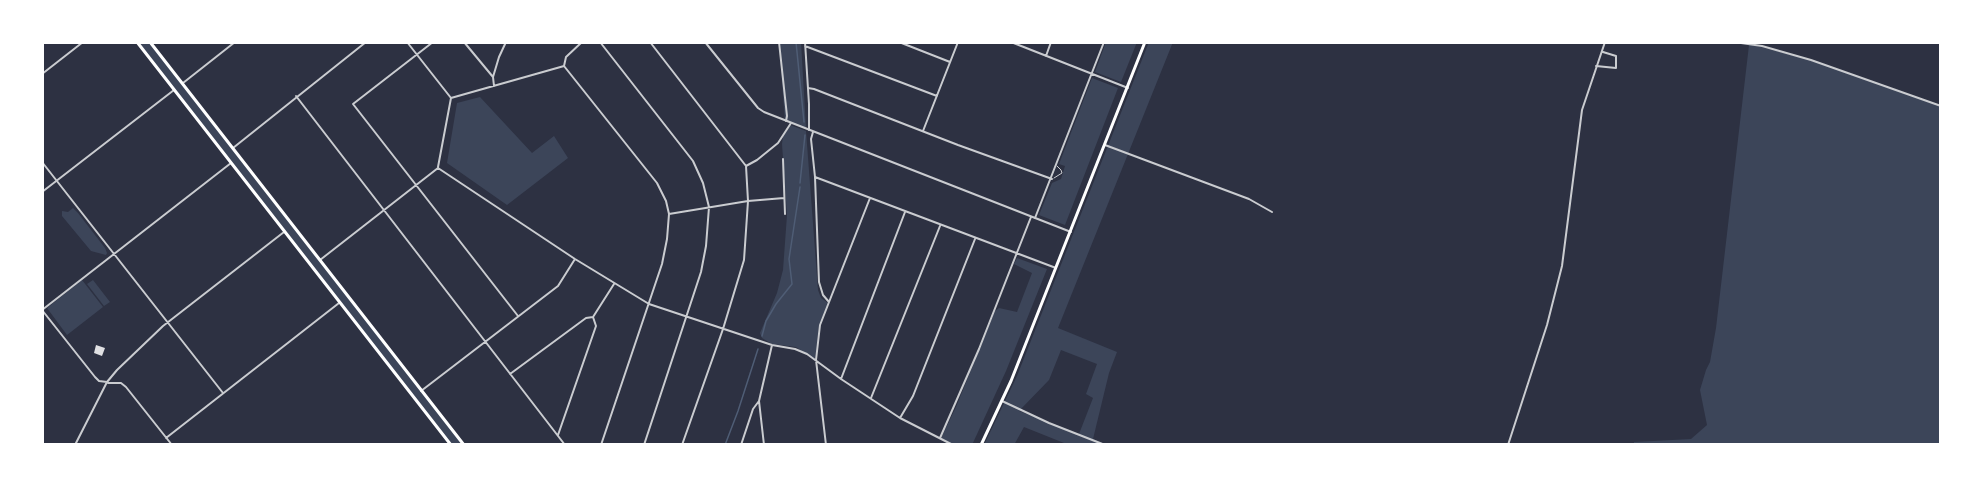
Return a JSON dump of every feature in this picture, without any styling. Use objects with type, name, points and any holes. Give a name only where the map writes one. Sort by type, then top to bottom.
[{"type":"main road","points":[[137,42],[451,445]]},
{"type":"main road","points":[[150,42],[464,445]]},
{"type":"main road","points":[[981,445],[1002,402],[1145,42]]},
{"type":"main road","points":[[174,90],[182,83]]},
{"type":"main road","points":[[311,267],[320,260]]},
{"type":"street","points":[[42,74],[83,42]]},
{"type":"street","points":[[182,83],[235,42]]},
{"type":"street","points":[[232,148],[366,42]]},
{"type":"street","points":[[320,260],[438,168],[451,98],[407,42]]},
{"type":"street","points":[[433,42],[353,104],[518,316]]},
{"type":"street","points":[[464,42],[493,77]]},
{"type":"street","points":[[494,86],[493,77],[506,42]]},
{"type":"street","points":[[564,66],[566,57],[582,42]]},
{"type":"street","points":[[600,42],[693,161],[703,183],[709,207],[705,253],[687,318],[644,445]]},
{"type":"street","points":[[650,42],[746,166],[744,260],[723,329],[682,445]]},
{"type":"street","points":[[705,42],[758,108],[811,131],[1071,232]]},
{"type":"street","points":[[778,42],[786,121]]},
{"type":"street","points":[[899,42],[950,62]]},
{"type":"street","points":[[923,131],[958,42]]},
{"type":"street","points":[[1011,42],[1128,88]]},
{"type":"street","points":[[1046,56],[1051,42]]},
{"type":"street","points":[[940,438],[970,371],[1017,254],[1057,166],[1104,42]]},
{"type":"street","points":[[1508,445],[1547,325],[1562,266],[1582,110],[1605,42]]},
{"type":"street","points":[[1734,42],[1774,49],[1812,60],[1941,106]]},
{"type":"street","points":[[830,302],[823,295],[819,282],[815,177],[805,44],[937,96]]},
{"type":"street","points":[[1596,66],[1616,68],[1616,56],[1603,52]]},
{"type":"street","points":[[451,98],[564,66]]},
{"type":"street","points":[[564,66],[657,183],[666,201],[669,214],[665,252],[601,445]]},
{"type":"street","points":[[808,88],[1052,178]]},
{"type":"street","points":[[42,192],[174,90]]},
{"type":"street","points":[[296,96],[565,445]]},
{"type":"street","points":[[746,166],[778,143],[791,123]]},
{"type":"street","points":[[1105,145],[1249,200],[1272,212]]},
{"type":"street","points":[[783,159],[785,214]]},
{"type":"street","points":[[42,162],[223,393]]},
{"type":"street","points":[[172,445],[126,387],[121,383],[97,380],[42,310],[231,163]]},
{"type":"street","points":[[438,168],[649,304],[772,345],[795,349],[816,360],[900,418],[953,445]]},
{"type":"street","points":[[815,177],[1056,268]]},
{"type":"street","points":[[669,214],[747,201],[784,198]]},
{"type":"street","points":[[826,445],[816,360],[820,325],[870,198]]},
{"type":"street","points":[[841,379],[905,212]]},
{"type":"street","points":[[871,399],[940,226]]},
{"type":"street","points":[[75,445],[107,382],[136,351],[167,322],[285,232]]},
{"type":"street","points":[[900,418],[913,396],[975,239]]},
{"type":"street","points":[[421,391],[559,285],[576,259]]},
{"type":"street","points":[[593,317],[614,283]]},
{"type":"street","points":[[166,438],[340,302]]},
{"type":"street","points":[[510,374],[586,318],[593,317]]},
{"type":"street","points":[[558,436],[596,326],[593,317]]},
{"type":"street","points":[[764,445],[759,401],[772,345]]},
{"type":"street","points":[[741,445],[753,409],[759,401]]},
{"type":"street","points":[[1002,402],[1106,445]]},
{"type":"lane","points":[[1052,178],[1062,173],[1057,166]]},
{"type":"shaded area","points":[[137,42],[150,42],[464,445],[451,445]]},
{"type":"shaded area","points":[[779,42],[801,42],[806,128],[785,121]]},
{"type":"shaded area","points":[[1106,42],[1137,42],[1121,82],[1095,72]]},
{"type":"shaded area","points":[[1149,42],[1173,42],[1058,328],[1117,352],[1109,373],[1093,439],[1107,445],[1069,445],[1024,427],[1014,445],[984,445],[1017,376]],"holes":[[[1061,350],[1097,364],[1086,394],[1093,398],[1079,434],[1019,411],[1049,380]]]},
{"type":"shaded area","points":[[1734,42],[1749,42],[1749,44],[1811,60],[1941,106],[1941,445],[1634,445],[1634,442],[1691,439],[1707,425],[1700,390],[1710,362],[1716,328],[1749,45]]},
{"type":"shaded area","points":[[1092,78],[1118,88],[1065,225],[1039,215],[1052,183],[1061,179],[1065,166],[1059,164]]},
{"type":"shaded area","points":[[480,97],[532,153],[554,136],[568,158],[507,205],[447,163],[457,103]]},
{"type":"shaded area","points":[[790,125],[806,131],[818,290],[821,298],[828,303],[819,325],[815,360],[796,347],[772,344],[762,338],[760,333],[777,293],[783,270],[787,215],[782,144],[783,136]]},
{"type":"shaded area","points":[[73,208],[105,248],[106,255],[91,251],[62,216],[62,211],[68,212]]},
{"type":"shaded area","points":[[1017,258],[1047,269],[1006,371],[972,445],[954,445],[941,438],[995,311],[999,308],[1017,312],[1032,273],[1014,264]]},
{"type":"shaded area","points":[[82,280],[103,307],[67,335],[47,308]]},
{"type":"shaded area","points":[[93,280],[110,302],[104,306],[87,284]]},
{"type":"building","points":[[96,345],[105,348],[102,356],[94,353]]},
{"type":"waterway","points":[[796,42],[804,122]]},
{"type":"waterway","points":[[800,183],[805,135]]},
{"type":"waterway","points":[[762,336],[766,321],[792,284],[789,259],[800,187]]},
{"type":"waterway","points":[[725,445],[758,349]]}]
